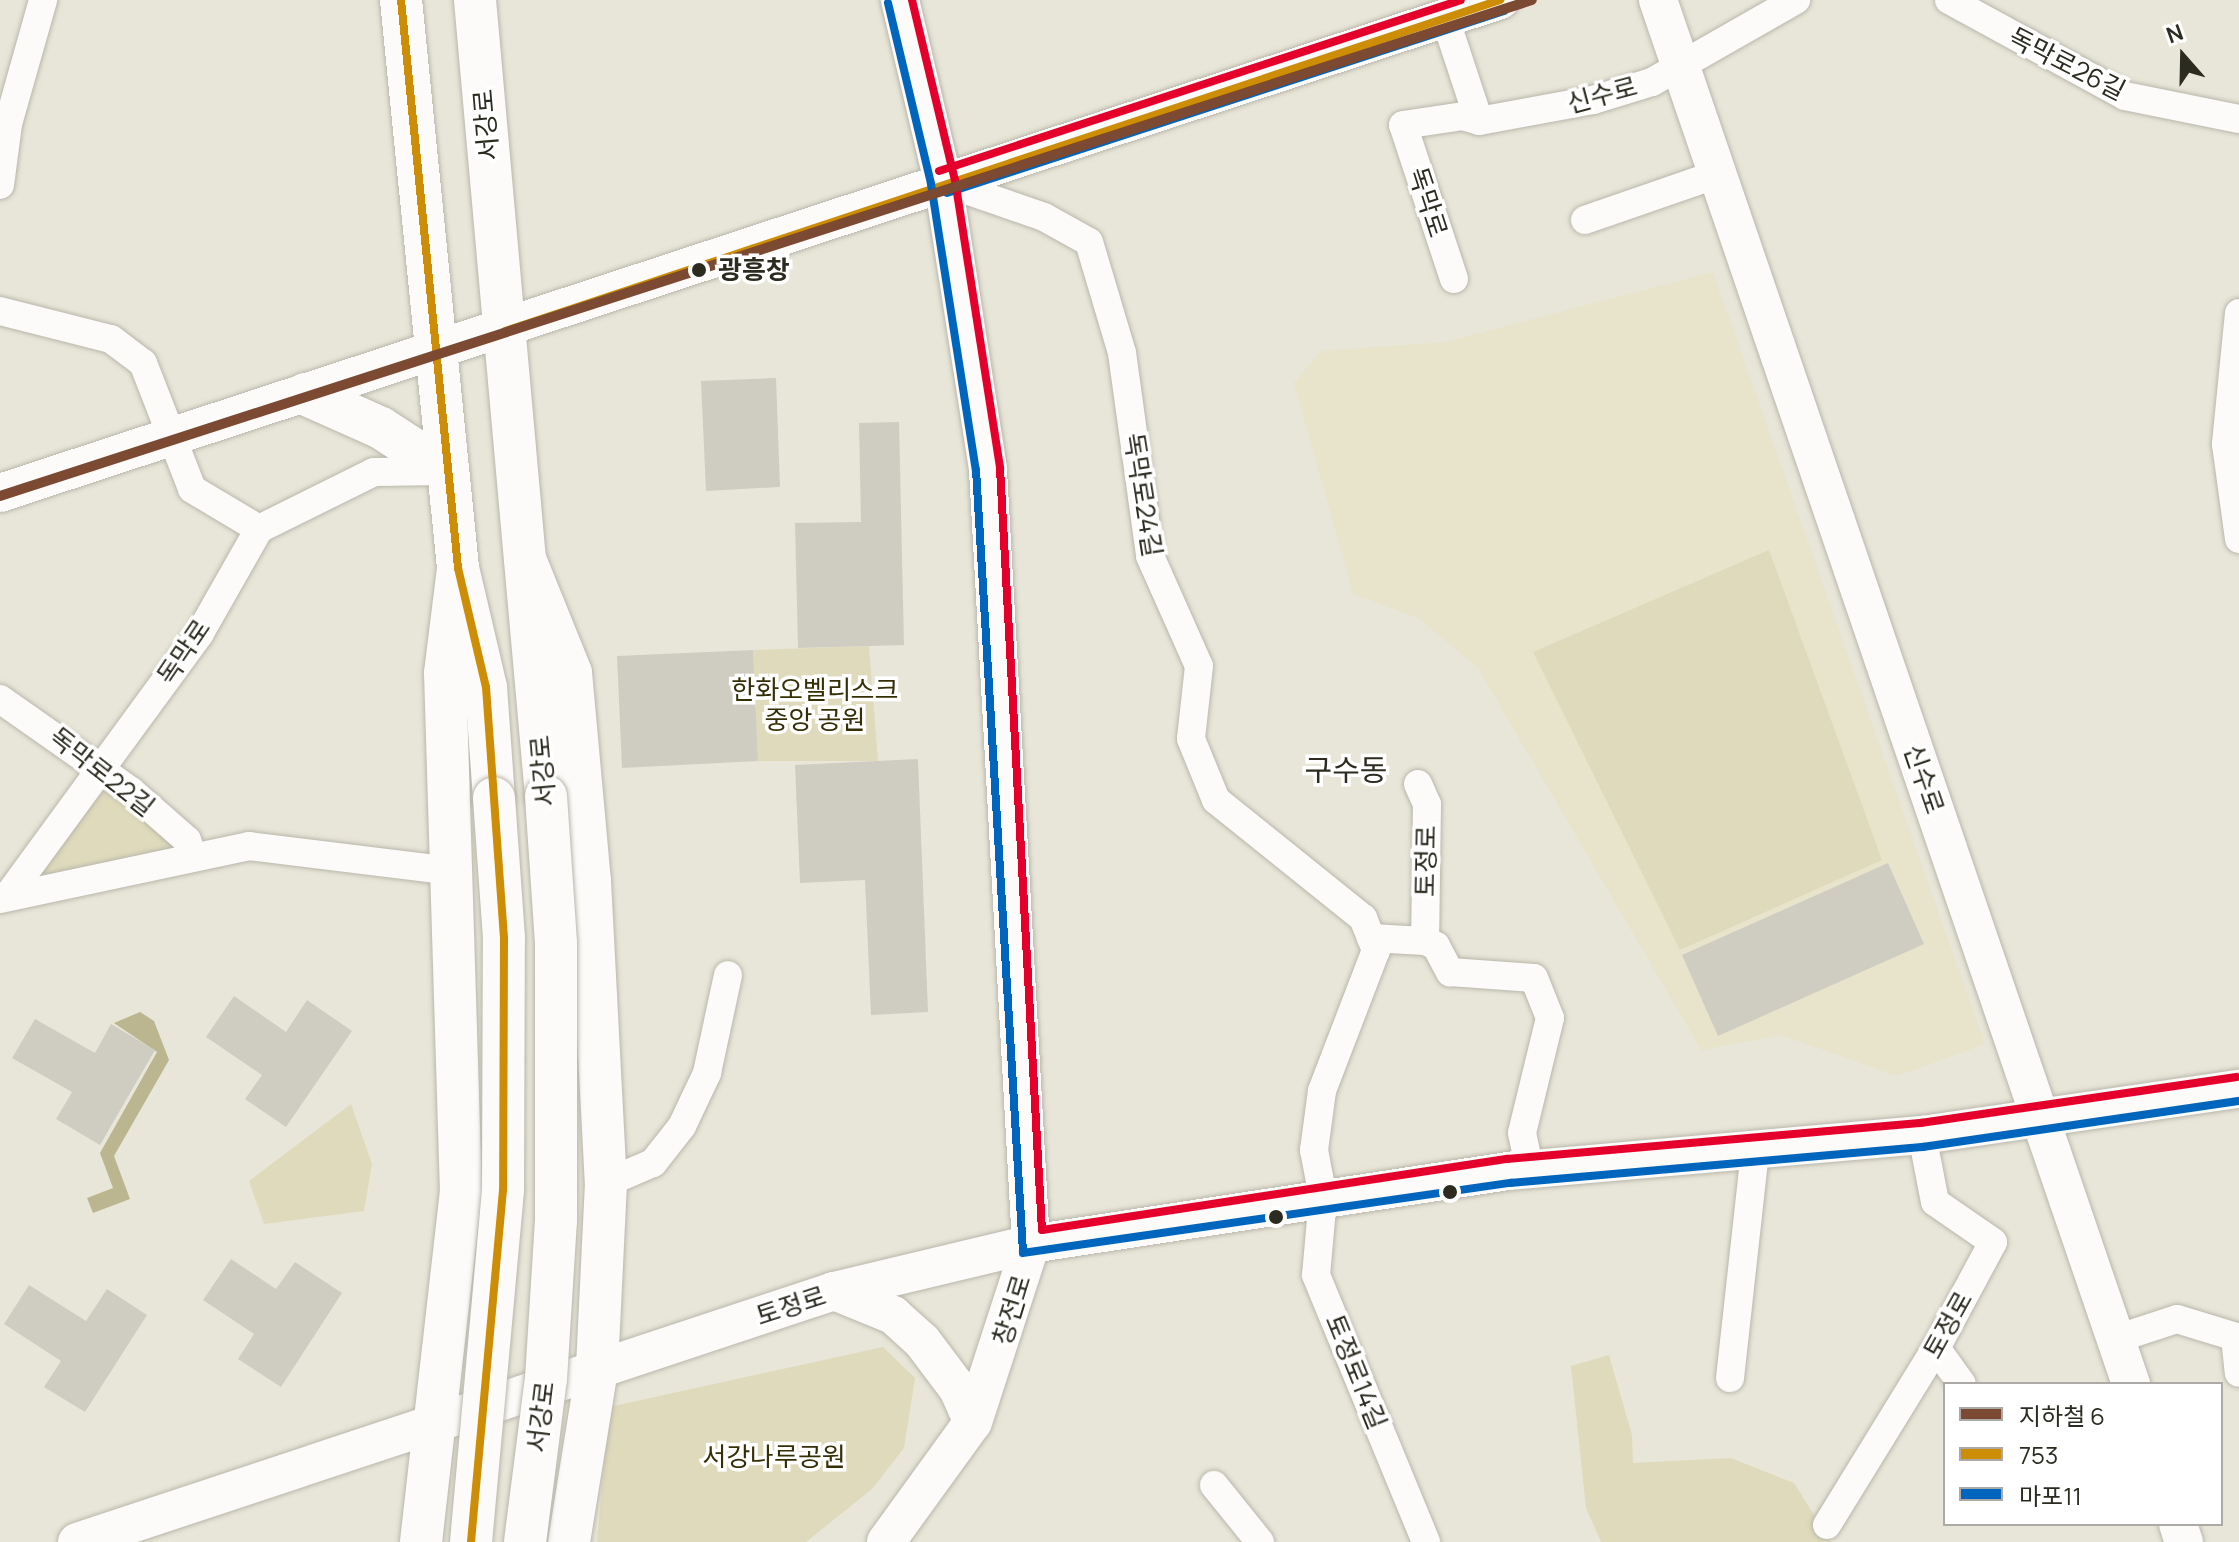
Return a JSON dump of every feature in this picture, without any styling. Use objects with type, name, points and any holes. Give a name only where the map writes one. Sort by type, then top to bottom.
[{"type":"main road","name":"서강로","points":[[401,0],[434,353],[458,568],[486,687],[504,953],[503,1190],[471,1542]]},
{"type":"main road","name":"서강로","points":[[475,0],[546,796],[557,958],[556,1220],[546,1379],[525,1542]]},
{"type":"main road","name":"창전로","points":[[886,1542],[973,1422],[1031,1244],[988,469],[943,182],[900,0]]},
{"type":"main road","points":[[0,493],[505,331],[943,182],[1500,0]]},
{"type":"main road","name":"신수로","points":[[1658,0],[1721,173],[2130,1382]]},
{"type":"main road","points":[[305,394],[381,428],[447,471]]},
{"type":"main road","points":[[525,559],[571,673],[590,881],[606,1183],[597,1369],[569,1542]]},
{"type":"main road","points":[[421,1542],[461,1193],[445,673],[458,568]]},
{"type":"main road","name":"토정로","points":[[77,1542],[834,1291],[1031,1244],[1323,1197],[1530,1170],[1755,1153],[1922,1135],[2239,1089]]},
{"type":"main road","points":[[834,1291],[893,1315],[922,1341],[958,1389],[973,1422]]},
{"type":"street","points":[[0,185],[5,113],[43,0]]},
{"type":"street","name":"신수로","points":[[1479,121],[1593,100],[1682,66],[1796,0]]},
{"type":"street","name":"독막로26길","points":[[1949,0],[2125,96],[2239,119]]},
{"type":"street","points":[[1445,18],[1479,121]]},
{"type":"street","name":"독막로","points":[[1454,279],[1403,125],[1463,116],[1479,121]]},
{"type":"street","points":[[1585,220],[1721,173]]},
{"type":"street","name":"독막로24길","points":[[943,182],[1044,217],[1089,242],[1122,353],[1150,556],[1199,666],[1191,739],[1216,800],[1363,918],[1371,938]]},
{"type":"street","points":[[0,311],[111,339],[143,363],[192,489],[259,529],[374,472],[447,471]]},
{"type":"street","points":[[2239,313],[2226,444],[2239,539]]},
{"type":"street","name":"독막로","points":[[4,898],[200,633],[259,529]]},
{"type":"street","name":"독막로22길","points":[[0,699],[100,769],[187,840],[193,857]]},
{"type":"street","name":"토정로","points":[[1418,784],[1427,804],[1425,941]]},
{"type":"street","points":[[4,898],[249,846],[453,871]]},
{"type":"street","points":[[1323,1197],[1314,1150],[1322,1091],[1376,950],[1371,938],[1425,941],[1436,946],[1450,972],[1534,978],[1550,1018],[1522,1133],[1530,1170]]},
{"type":"street","points":[[606,1183],[653,1163],[682,1126],[707,1073],[728,975]]},
{"type":"street","name":"토정로","points":[[1827,1525],[1936,1348],[1993,1242],[1935,1202],[1922,1135]]},
{"type":"street","points":[[1730,1378],[1755,1153]]},
{"type":"street","name":"토정로14길","points":[[1323,1197],[1316,1275],[1426,1542]]},
{"type":"street","points":[[2116,1339],[2177,1319],[2237,1338],[2239,1373]]},
{"type":"street","points":[[1936,1348],[1961,1382]]},
{"type":"street","points":[[1214,1485],[1260,1542]]},
{"type":"shaded area","points":[[1713,272],[1985,1044],[1897,1076],[1781,1035],[1701,1050],[1478,668],[1418,618],[1353,594],[1294,383],[1321,351],[1445,342]]},
{"type":"shaded area","points":[[140,1012],[154,1021],[169,1060],[114,1156],[130,1199],[93,1213],[87,1198],[113,1188],[100,1153],[157,1052],[114,1023]]},
{"type":"green space","points":[[1769,550],[1882,860],[1680,950],[1533,652]]},
{"type":"green space","name":"한화오벨리스크 중앙 공원","points":[[869,646],[878,761],[758,761],[753,650]]},
{"type":"green space","points":[[101,779],[184,851],[20,886]]},
{"type":"green space","points":[[351,1104],[372,1164],[364,1211],[264,1224],[249,1181]]},
{"type":"green space","name":"서강나루공원","points":[[883,1347],[915,1378],[904,1448],[872,1489],[806,1542],[597,1542],[609,1407]]},
{"type":"green space","points":[[1609,1355],[1632,1435],[1633,1463],[1731,1458],[1794,1483],[1831,1542],[1601,1542],[1586,1508],[1571,1366]]},
{"type":"building","points":[[776,378],[780,487],[706,491],[701,381]]},
{"type":"building","points":[[899,422],[904,645],[798,648],[795,523],[861,522],[859,423]]},
{"type":"building","points":[[753,650],[758,761],[622,768],[617,656]]},
{"type":"building","points":[[918,759],[928,1012],[871,1015],[865,880],[800,883],[795,765]]},
{"type":"building","points":[[1888,863],[1924,944],[1718,1036],[1682,955]]},
{"type":"building","points":[[234,996],[286,1032],[307,1000],[352,1031],[286,1127],[245,1099],[262,1075],[206,1037]]},
{"type":"building","points":[[35,1019],[95,1053],[111,1024],[155,1050],[100,1145],[56,1119],[72,1092],[12,1058]]},
{"type":"building","points":[[231,1259],[276,1289],[295,1262],[342,1293],[281,1387],[238,1359],[254,1334],[203,1300]]},
{"type":"building","points":[[29,1285],[86,1321],[107,1289],[147,1315],[85,1412],[44,1387],[61,1361],[4,1324]]},
{"type":"metro line","name":"6","points":[[0,496],[1532,0]]},
{"type":"transit line","name":"753","points":[[401,0],[458,568],[486,687],[504,938],[503,1190],[471,1542]]},
{"type":"transit line","points":[[912,0],[955,180],[1000,468],[1042,1230],[1508,1159],[1921,1123],[2237,1077]]},
{"type":"transit line","points":[[939,171],[1461,0]]},
{"type":"transit line","name":"753","points":[[505,331],[1500,0]]},
{"type":"transit line","name":"마포11","points":[[888,3],[931,184],[976,470],[1023,1253],[1511,1183],[1923,1147],[2239,1101]]},
{"type":"transit line","name":"마포11","points":[[947,193],[1504,11]]},
{"type":"place","name":"광흥창","points":[[699,270]]},
{"type":"district","name":"구수동","points":[[1346,770]]}]
